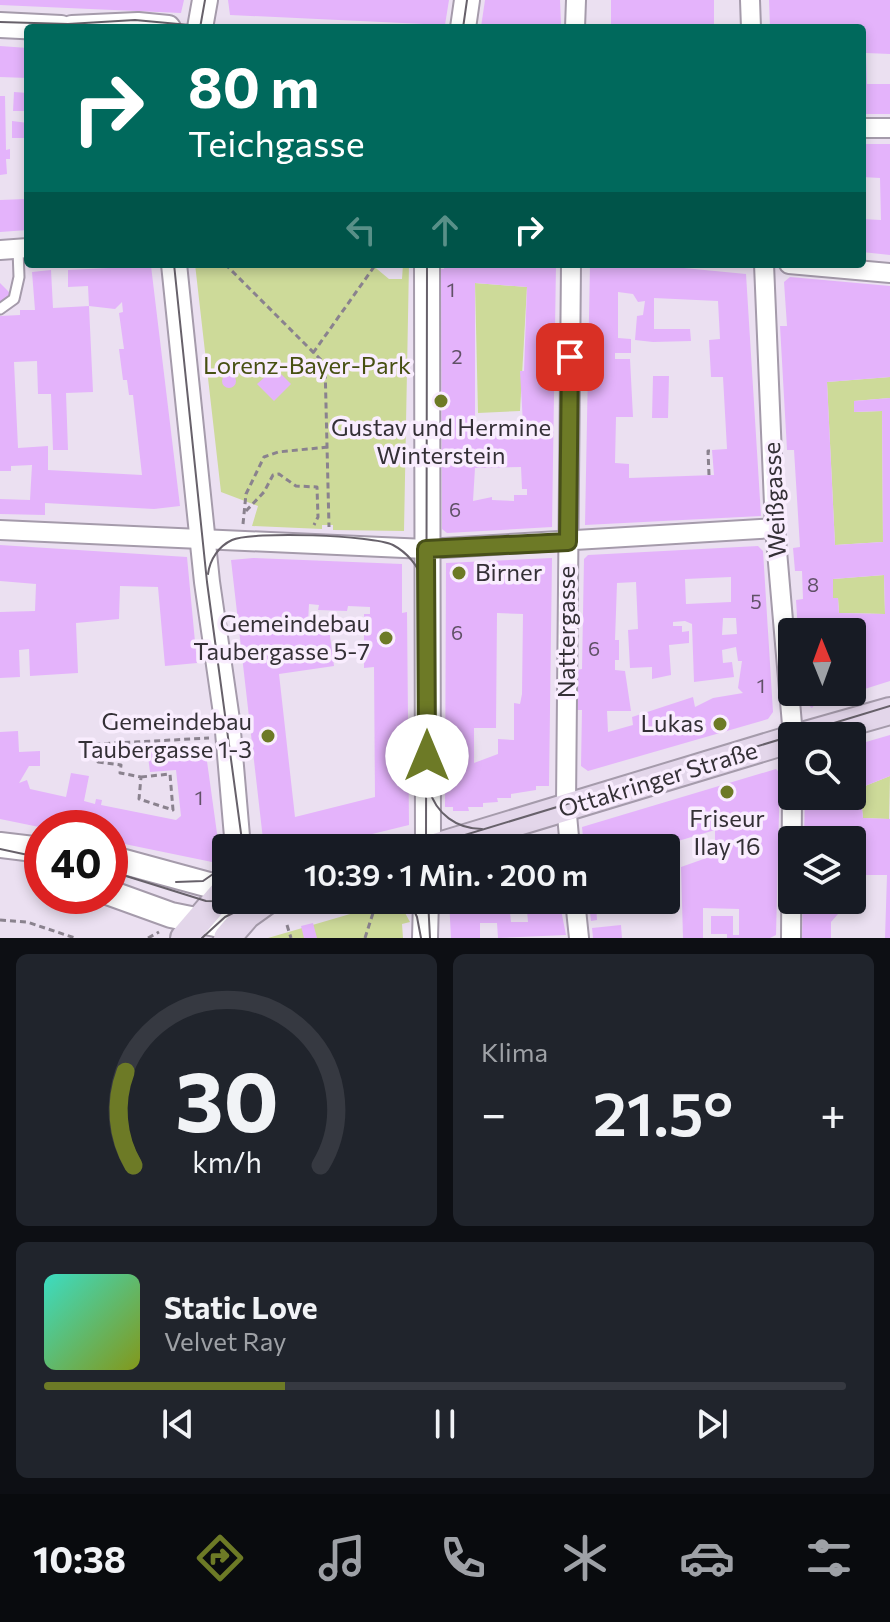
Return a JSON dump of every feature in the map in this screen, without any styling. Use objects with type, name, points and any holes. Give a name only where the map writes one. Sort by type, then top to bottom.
[{"type":"main road","points":[[851,722],[890,711]]},
{"type":"main road","name":"Ottakringer Straße","points":[[478,834],[778,741]]},
{"type":"main road","points":[[190,930],[212,903]]},
{"type":"main road","points":[[231,933],[252,914]]},
{"type":"street","points":[[201,24],[205,0]]},
{"type":"street","points":[[464,24],[467,0]]},
{"type":"street","points":[[575,24],[576,0]]},
{"type":"street","points":[[750,0],[751,24]]},
{"type":"street","points":[[0,25],[24,26]]},
{"type":"street","points":[[866,128],[890,128]]},
{"type":"street","points":[[174,268],[203,538],[229,737],[237,834]]},
{"type":"street","points":[[427,268],[430,834]]},
{"type":"street","name":"Nattergasse","points":[[569,834],[566,808],[571,268]]},
{"type":"street","name":"Weißgasse","points":[[764,268],[775,528],[791,722]]},
{"type":"street","points":[[834,268],[890,273]]},
{"type":"street","points":[[0,530],[426,549],[775,528]]},
{"type":"street","points":[[791,938],[792,810]]},
{"type":"street","points":[[0,845],[24,851]]},
{"type":"street","points":[[128,863],[212,884]]},
{"type":"street","points":[[128,901],[190,930],[231,933]]},
{"type":"street","points":[[576,914],[579,938]]},
{"type":"lane","points":[[0,309],[14,299],[19,277],[15,249]]},
{"type":"path","points":[[229,268],[325,364],[328,447],[321,544]]},
{"type":"path","points":[[313,353],[373,268]]},
{"type":"path","points":[[242,527],[246,494],[264,457],[278,452],[328,447]]},
{"type":"path","points":[[709,475],[708,451],[712,451]]},
{"type":"path","points":[[246,511],[264,492],[273,475],[279,474],[296,486],[317,487],[318,517],[312,529],[321,544]]},
{"type":"path","points":[[141,777],[139,799],[173,810],[170,774],[141,777],[120,773],[121,765],[98,762],[98,744],[229,737]]},
{"type":"path","points":[[365,938],[373,914]]},
{"type":"path","points":[[0,920],[27,922],[75,938]]},
{"type":"path","points":[[287,925],[291,938]]},
{"type":"green space","name":"Lorenz-Bayer-Park","points":[[195,268],[376,268],[389,279],[402,279],[403,268],[409,268],[404,531],[333,530],[333,525],[322,525],[322,529],[252,526],[258,506],[221,492]]},
{"type":"green space","points":[[475,283],[527,287],[520,411],[478,413]]},
{"type":"green space","points":[[890,377],[890,398],[854,401],[854,412],[882,411],[883,542],[835,545],[827,382]]},
{"type":"green space","points":[[884,575],[885,614],[839,613],[838,598],[833,598],[833,579]]},
{"type":"green space","points":[[890,776],[889,819],[863,818],[866,786]]},
{"type":"green space","points":[[350,914],[406,914],[410,922],[402,924],[403,938],[268,938]]},
{"type":"building","points":[[0,0],[184,0],[181,13],[0,5]]},
{"type":"building","points":[[228,0],[449,0],[445,24],[230,15]]},
{"type":"building","points":[[485,0],[560,0],[561,24],[481,24]]},
{"type":"building","points":[[611,0],[714,0],[714,24],[611,24]]},
{"type":"building","points":[[769,0],[890,0],[890,54],[866,53],[866,24],[770,24]]},
{"type":"building","points":[[0,46],[24,48],[24,78],[0,77]]},
{"type":"building","points":[[866,53],[867,84],[890,84],[890,114],[866,114]]},
{"type":"building","points":[[14,92],[24,93],[24,111],[13,111]]},
{"type":"building","points":[[0,96],[5,96],[6,150],[10,149],[10,159],[6,159],[7,174],[0,175]]},
{"type":"building","points":[[12,121],[24,122],[24,138],[12,138]]},
{"type":"building","points":[[866,144],[890,144],[890,255],[866,252],[866,219],[881,220],[880,178],[866,177]]},
{"type":"building","points":[[24,199],[24,230],[0,232],[0,200]]},
{"type":"building","points":[[151,268],[180,506],[154,509],[45,503],[45,515],[0,514],[0,499],[30,500],[32,465],[11,466],[11,471],[0,471],[0,316],[20,315],[20,310],[35,310],[32,272],[51,270],[53,308],[89,306],[88,286],[68,287],[68,270]],"holes":[[[122,302],[123,312],[119,313],[124,349],[119,349],[123,380],[127,380],[129,395],[133,395],[142,475],[48,470],[48,446],[18,448],[14,362],[37,361],[38,394],[51,394],[53,450],[68,450],[66,393],[93,392],[89,306],[115,309]]]},
{"type":"building","points":[[556,268],[552,527],[447,533],[442,529],[441,269]],"holes":[[[475,283],[527,287],[524,371],[520,371],[523,424],[514,428],[516,435],[482,436],[485,428],[475,426]],[[521,467],[522,489],[527,489],[527,495],[514,495],[514,501],[492,500],[492,497],[473,501],[475,468]]]},
{"type":"building","points":[[590,268],[684,268],[746,274],[761,516],[585,525]],"holes":[[[618,292],[633,294],[638,302],[645,301],[643,315],[637,316],[635,340],[653,342],[691,341],[690,329],[654,329],[654,298],[718,301],[720,339],[709,340],[711,377],[723,377],[727,449],[712,450],[714,475],[629,478],[629,464],[615,463],[616,417],[633,417],[630,359],[615,359],[615,353],[631,353],[631,339],[618,338]]]},
{"type":"building","points":[[790,277],[890,286],[890,377],[827,382],[835,545],[883,542],[882,411],[854,412],[854,401],[890,398],[890,681],[866,689],[866,618],[797,618],[796,600],[803,599],[802,571],[795,571],[793,548],[800,547],[794,450],[787,450],[780,326],[787,326],[784,282]],"holes":[[[884,575],[885,614],[839,613],[838,598],[833,598],[833,579]]]},
{"type":"building","points":[[0,283],[9,292],[9,299],[0,308]]},
{"type":"building","points":[[275,368],[291,384],[274,401],[257,384]]},
{"type":"building","points":[[229,374],[236,381],[229,388],[222,381]]},
{"type":"building","points":[[653,376],[669,376],[668,418],[652,418]]},
{"type":"building","points":[[0,545],[187,557],[197,663],[165,666],[158,587],[120,586],[119,619],[76,623],[78,673],[30,676],[29,649],[19,650],[20,677],[0,678],[0,612],[35,611],[36,584],[0,581]]},
{"type":"building","points":[[758,546],[763,551],[773,712],[768,719],[588,771],[581,766],[582,710],[577,710],[576,670],[582,669],[584,559],[588,555]],"holes":[[[731,577],[731,602],[686,604],[685,579]],[[636,582],[638,629],[628,630],[630,668],[652,667],[652,679],[671,675],[669,645],[689,643],[689,631],[682,632],[682,626],[673,626],[673,622],[685,621],[692,624],[694,682],[734,677],[732,662],[723,663],[722,650],[736,647],[738,661],[742,661],[738,688],[743,693],[713,698],[695,707],[693,697],[632,717],[633,725],[608,732],[607,711],[631,711],[625,671],[615,670],[615,660],[619,660],[619,640],[615,640],[617,583]],[[723,618],[736,618],[737,634],[722,635]]]},
{"type":"building","points":[[253,558],[402,564],[402,613],[407,612],[409,825],[372,834],[262,834],[231,560]],"holes":[[[309,604],[319,605],[318,610],[347,611],[348,606],[370,607],[370,614],[364,614],[364,668],[374,667],[375,797],[295,817],[279,674],[334,666],[328,621],[308,623]]]},
{"type":"building","points":[[552,558],[549,786],[536,786],[536,790],[511,794],[511,798],[497,798],[498,802],[483,803],[483,807],[468,807],[469,811],[453,811],[453,807],[445,807],[446,563]],"holes":[[[497,613],[523,614],[522,694],[520,704],[514,703],[514,740],[498,739],[498,754],[474,763],[474,728],[496,728]]]},
{"type":"building","points":[[18,731],[19,752],[40,751],[40,766],[29,766],[19,783],[27,780],[30,789],[66,797],[71,773],[89,776],[84,801],[95,804],[96,799],[102,800],[101,805],[126,810],[24,810],[24,824],[0,819],[0,732]]},
{"type":"building","points":[[890,735],[890,776],[866,786],[866,742]]},
{"type":"building","points":[[165,748],[166,756],[175,757],[206,754],[217,834],[212,834],[212,862],[128,845],[128,810],[176,820],[181,816],[176,770],[150,772],[147,749]]},
{"type":"building","points":[[776,769],[779,810],[776,935],[770,938],[727,938],[727,934],[711,934],[711,916],[733,916],[733,935],[739,935],[739,909],[703,908],[703,938],[683,938],[681,867],[715,855],[715,830],[680,840],[680,834],[583,834],[582,827]]},
{"type":"building","points":[[805,810],[862,810],[863,818],[890,819],[890,938],[885,938],[887,875],[866,875],[866,826],[804,826]]},
{"type":"building","points":[[450,914],[510,914],[511,922],[528,922],[527,914],[562,914],[566,935],[498,938],[497,923],[480,923],[480,938],[451,938]]},
{"type":"building","points":[[590,914],[597,914],[597,920],[591,921]]},
{"type":"building","points":[[803,914],[838,914],[831,922],[831,938],[802,938]]},
{"type":"building","points":[[313,923],[317,938],[304,938],[301,926]]},
{"type":"building","points":[[621,925],[622,938],[593,938],[592,928]]},
{"type":"tram line","points":[[201,24],[205,0]]},
{"type":"tram line","points":[[464,24],[467,0]]},
{"type":"tram line","points":[[68,24],[135,20],[178,24]]},
{"type":"tram line","points":[[0,22],[68,24]]},
{"type":"tram line","points":[[174,268],[207,582],[241,834]]},
{"type":"tram line","points":[[426,834],[427,268]]},
{"type":"tram line","points":[[208,574],[216,554],[232,540],[312,535],[393,545],[412,560],[424,582]]},
{"type":"tram line","points":[[468,834],[890,706]]},
{"type":"tram line","points":[[429,789],[442,813],[456,823],[482,829]]},
{"type":"tram line","points":[[0,849],[24,854]]},
{"type":"tram line","points":[[176,882],[203,881],[212,875]]},
{"type":"tram line","points":[[128,877],[212,901]]},
{"type":"tram line","points":[[202,938],[231,914]]},
{"type":"tram line","points":[[416,914],[421,938]]},
{"type":"tram line","points":[[429,914],[430,938]]},
{"type":"place","name":"Gustav und Hermine Winterstein","points":[[441,401]]},
{"type":"place","name":"Birner","points":[[459,573]]},
{"type":"place","name":"Gemeindebau Taubergasse 5-7","points":[[386,638]]},
{"type":"place","name":"Lukas","points":[[720,724]]},
{"type":"place","name":"Gemeindebau Taubergasse 1-3","points":[[268,736]]},
{"type":"place","name":"Friseur Ilay 16","points":[[727,792]]},
{"type":"route","points":[[427,756],[426,549],[568,542],[570,357]]}]
